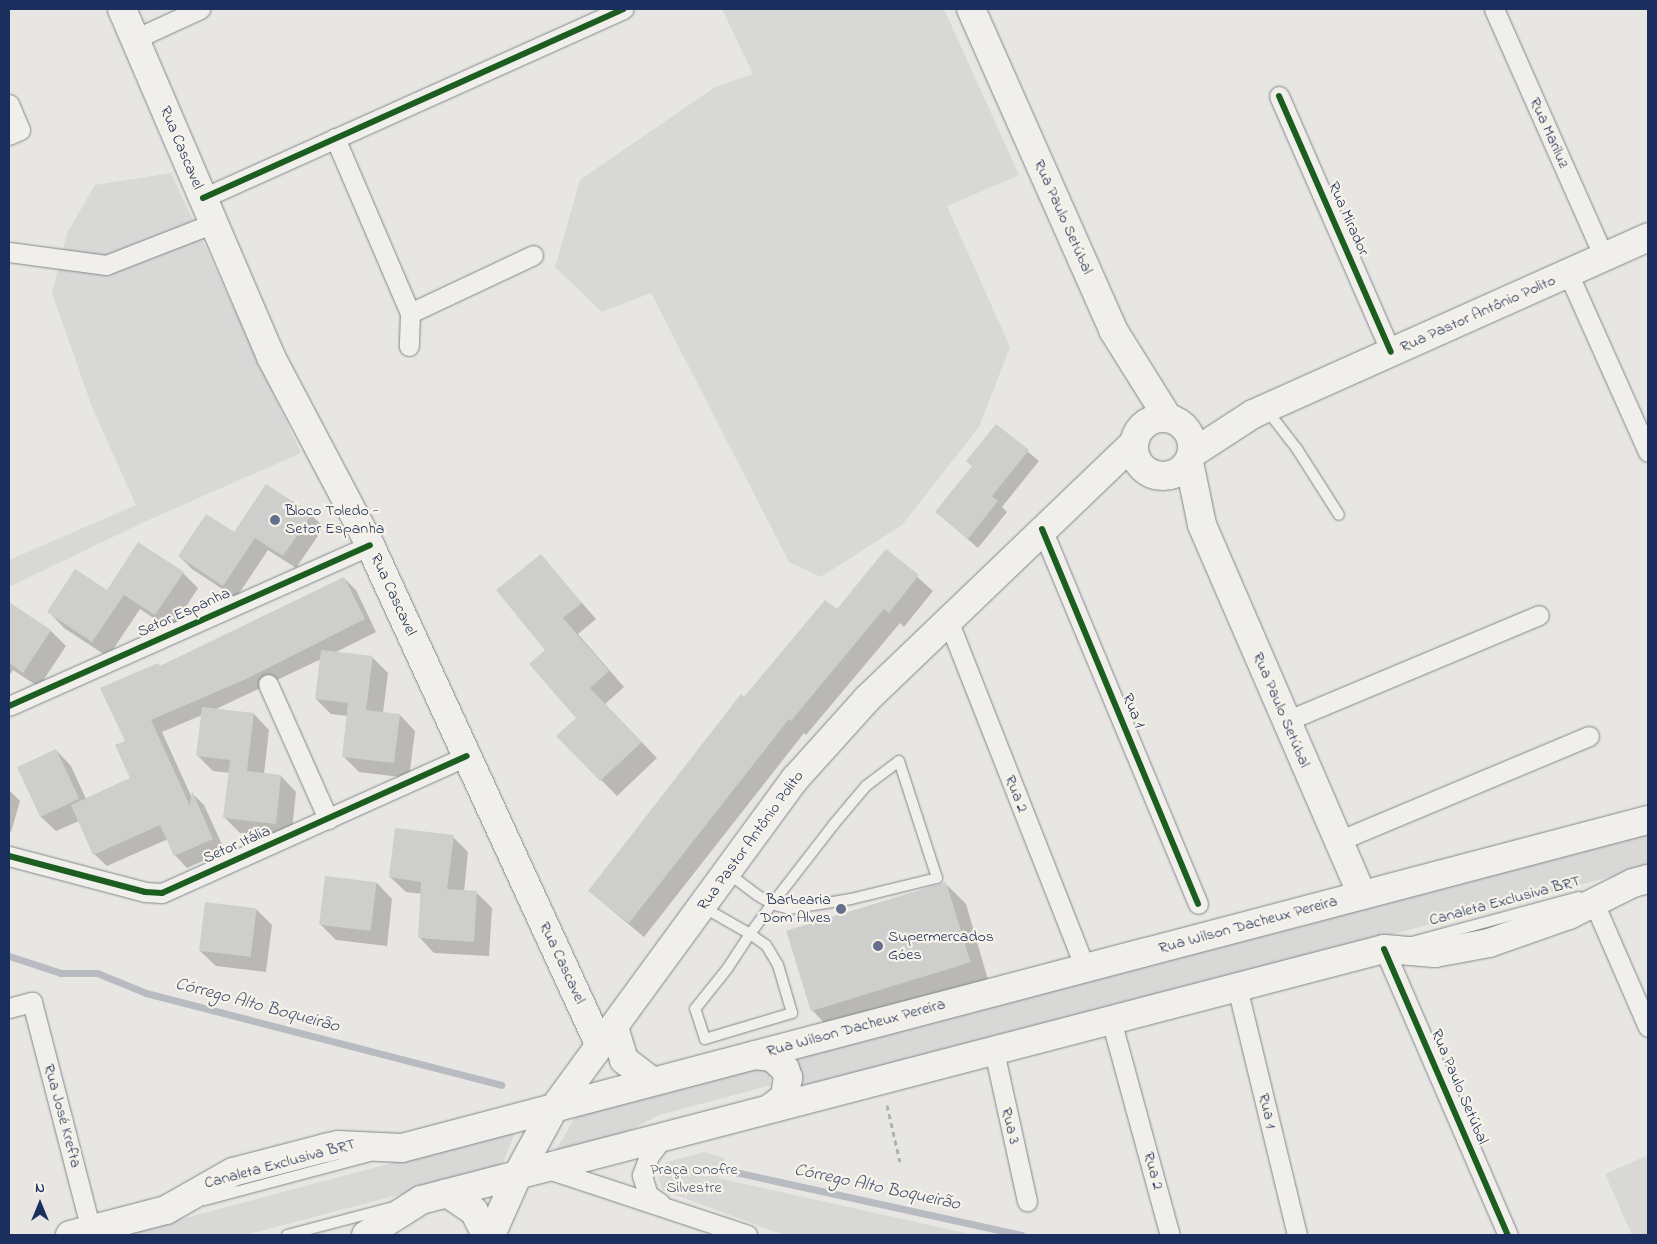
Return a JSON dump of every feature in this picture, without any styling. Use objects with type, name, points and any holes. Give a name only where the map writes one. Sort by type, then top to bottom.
[{"type":"main road","name":"Rua Cascavel","points":[[122,9],[271,356],[370,545],[467,756],[607,1036],[624,1060],[652,1082]]},
{"type":"main road","name":"Rua Paulo Setúbal","points":[[971,9],[1113,330],[1174,421]]},
{"type":"main road","name":"Rua Pastor Antônio Polito","points":[[1191,457],[1259,412],[1648,237]]},
{"type":"main road","name":"Rua Pastor Antônio Polito","points":[[1174,421],[1259,412]]},
{"type":"main road","points":[[1150,421],[1174,421],[1191,436],[1191,457],[1182,470],[1159,476],[1138,462],[1134,443],[1137,434],[1150,421]]},
{"type":"main road","name":"Rua Pastor Antônio Polito","points":[[491,1235],[518,1174],[554,1108],[727,872],[819,751],[867,699],[1042,529],[1078,499],[1134,443]]},
{"type":"main road","name":"Rua Paulo Setúbal","points":[[1191,457],[1202,525],[1362,895]]},
{"type":"main road","name":"Rua Paulo Setúbal","points":[[1159,476],[1202,525]]},
{"type":"main road","name":"Rua Pastor Antônio Polito","points":[[1078,499],[1131,479],[1159,476]]},
{"type":"main road","name":"Rua Wilson Dacheux Pereira","points":[[80,1232],[166,1210],[233,1172],[316,1150],[338,1145],[402,1148],[1648,820]]},
{"type":"main road","points":[[366,1235],[434,1196],[1384,949],[1435,953],[1459,950],[1520,934],[1641,881]]},
{"type":"main road","points":[[755,1055],[772,1057],[785,1069],[788,1077],[785,1096],[769,1109]]},
{"type":"main road","points":[[434,1196],[474,1212],[486,1235]]},
{"type":"street","points":[[135,39],[200,9]]},
{"type":"street","points":[[203,198],[622,9]]},
{"type":"street","name":"Rua Mariluz","points":[[1494,9],[1604,257]]},
{"type":"street","name":"Rua Mirador","points":[[1279,96],[1392,352]]},
{"type":"street","points":[[9,104],[20,130],[9,134]]},
{"type":"street","points":[[335,138],[410,313],[409,346]]},
{"type":"street","points":[[9,252],[106,265],[214,223]]},
{"type":"street","points":[[410,313],[534,255]]},
{"type":"street","points":[[1568,273],[1648,452]]},
{"type":"street","name":"Rua 1","points":[[1042,529],[1198,904]]},
{"type":"street","name":"Setor Espanha","points":[[9,706],[370,545]]},
{"type":"street","points":[[1286,721],[1539,615]]},
{"type":"street","name":"Rua 2","points":[[948,620],[1084,968]]},
{"type":"street","points":[[268,684],[328,819]]},
{"type":"street","points":[[1338,841],[1589,736]]},
{"type":"street","name":"Setor Itália","points":[[9,856],[145,892],[162,893],[467,756]]},
{"type":"street","points":[[1594,903],[1648,1027]]},
{"type":"street","name":"Rua Paulo Setúbal","points":[[1384,949],[1508,1235]]},
{"type":"street","name":"Rua 1","points":[[1238,987],[1296,1235]]},
{"type":"street","name":"Rua José Krefta","points":[[9,1008],[32,1002],[80,1232]]},
{"type":"street","name":"Rua 2","points":[[1111,1020],[1170,1235]]},
{"type":"street","name":"Rua 3","points":[[994,1051],[1027,1201]]},
{"type":"street","points":[[664,1136],[649,1156],[642,1175],[648,1195],[666,1207]]},
{"type":"street","points":[[544,1168],[747,1235]]},
{"type":"lane","points":[[1259,412],[1297,449],[1339,515]]},
{"type":"lane","points":[[702,906],[750,934],[766,945],[778,965],[792,1013],[705,1039],[695,1009],[750,934],[772,904],[866,786],[899,761],[937,878],[834,902],[789,909],[772,904],[727,872]]},
{"type":"lane","name":"Canaleta Exclusiva BRT","points":[[1384,949],[1641,881]]},
{"type":"lane","points":[[287,1235],[434,1196]]},
{"type":"path","points":[[881,1080],[900,1162]]},
{"type":"green space","points":[[722,9],[944,9],[1019,175],[947,206],[1010,347],[979,427],[902,525],[821,577],[789,562],[651,293],[602,312],[555,267],[580,180],[715,87],[753,74]]},
{"type":"green space","points":[[171,173],[301,453],[144,522],[9,587],[9,560],[136,505],[92,407],[52,293],[67,233],[95,185]]},
{"type":"green space","points":[[1648,834],[1648,867],[797,1090],[800,1071],[794,1055]]},
{"type":"green space","points":[[762,1064],[770,1073],[771,1085],[659,1115],[613,1139],[553,1155],[576,1116]]},
{"type":"green space","points":[[516,1130],[501,1168],[245,1235],[122,1235]]},
{"type":"green space","name":"Praça Onofre Silvestre","points":[[704,1152],[725,1158],[718,1178],[974,1235],[784,1235],[662,1190],[658,1175],[661,1167],[667,1162]]},
{"type":"green space","points":[[1648,1155],[1648,1235],[1632,1235],[1605,1174]]},
{"type":"building","points":[[996,424],[1029,450],[992,496],[998,501],[968,539],[935,512],[972,466],[966,461]]},
{"type":"building","points":[[266,484],[312,514],[283,556],[255,538],[223,586],[178,556],[206,514],[234,532]]},
{"type":"building","points":[[138,542],[184,572],[155,615],[124,595],[92,642],[47,612],[75,569],[107,590]]},
{"type":"building","points":[[886,549],[919,575],[889,613],[884,609],[791,721],[789,719],[629,923],[588,891],[741,694],[744,697],[825,600],[837,609]]},
{"type":"building","points":[[541,554],[582,603],[563,618],[609,671],[590,688],[642,742],[600,781],[556,736],[576,718],[529,664],[545,650],[496,590]]},
{"type":"building","points":[[344,577],[365,619],[246,679],[151,720],[190,806],[192,791],[213,839],[174,856],[160,825],[93,855],[71,805],[130,778],[115,745],[125,741],[100,688],[158,663],[160,666]]},
{"type":"building","points":[[9,602],[51,630],[23,673],[9,663]]},
{"type":"building","points":[[321,650],[373,656],[366,710],[400,714],[394,763],[342,757],[348,703],[315,699]]},
{"type":"building","points":[[202,707],[254,713],[247,771],[281,775],[276,824],[223,818],[230,760],[196,756]]},
{"type":"building","points":[[56,749],[79,799],[40,817],[17,767]]},
{"type":"building","points":[[395,828],[454,835],[447,889],[477,891],[474,942],[418,938],[421,882],[389,877]]},
{"type":"building","points":[[325,876],[377,882],[371,931],[319,925]]},
{"type":"building","name":"Supermercados Góes","points":[[946,882],[971,962],[811,1011],[786,931]]},
{"type":"building","points":[[205,902],[257,908],[251,957],[199,951]]},
{"type":"waterway","name":"Córrego Alto Boqueirão","points":[[9,956],[61,973],[97,973],[146,993],[501,1085]]},
{"type":"waterway","name":"Córrego Alto Boqueirão","points":[[726,1170],[1022,1235]]},
{"type":"cycle path","points":[[203,198],[623,9]]},
{"type":"cycle path","points":[[1279,96],[1391,352]]},
{"type":"cycle path","points":[[1042,529],[1198,904]]},
{"type":"cycle path","points":[[9,706],[370,545]]},
{"type":"cycle path","points":[[9,856],[145,892],[162,893],[467,756]]},
{"type":"cycle path","points":[[1384,949],[1508,1235]]},
{"type":"place","name":"Bloco Toledo - Setor Espanha","points":[[275,520]]},
{"type":"place","name":"Barbearia Dom Alves","points":[[841,909]]},
{"type":"place","name":"Supermercados Góes","points":[[878,946]]}]
